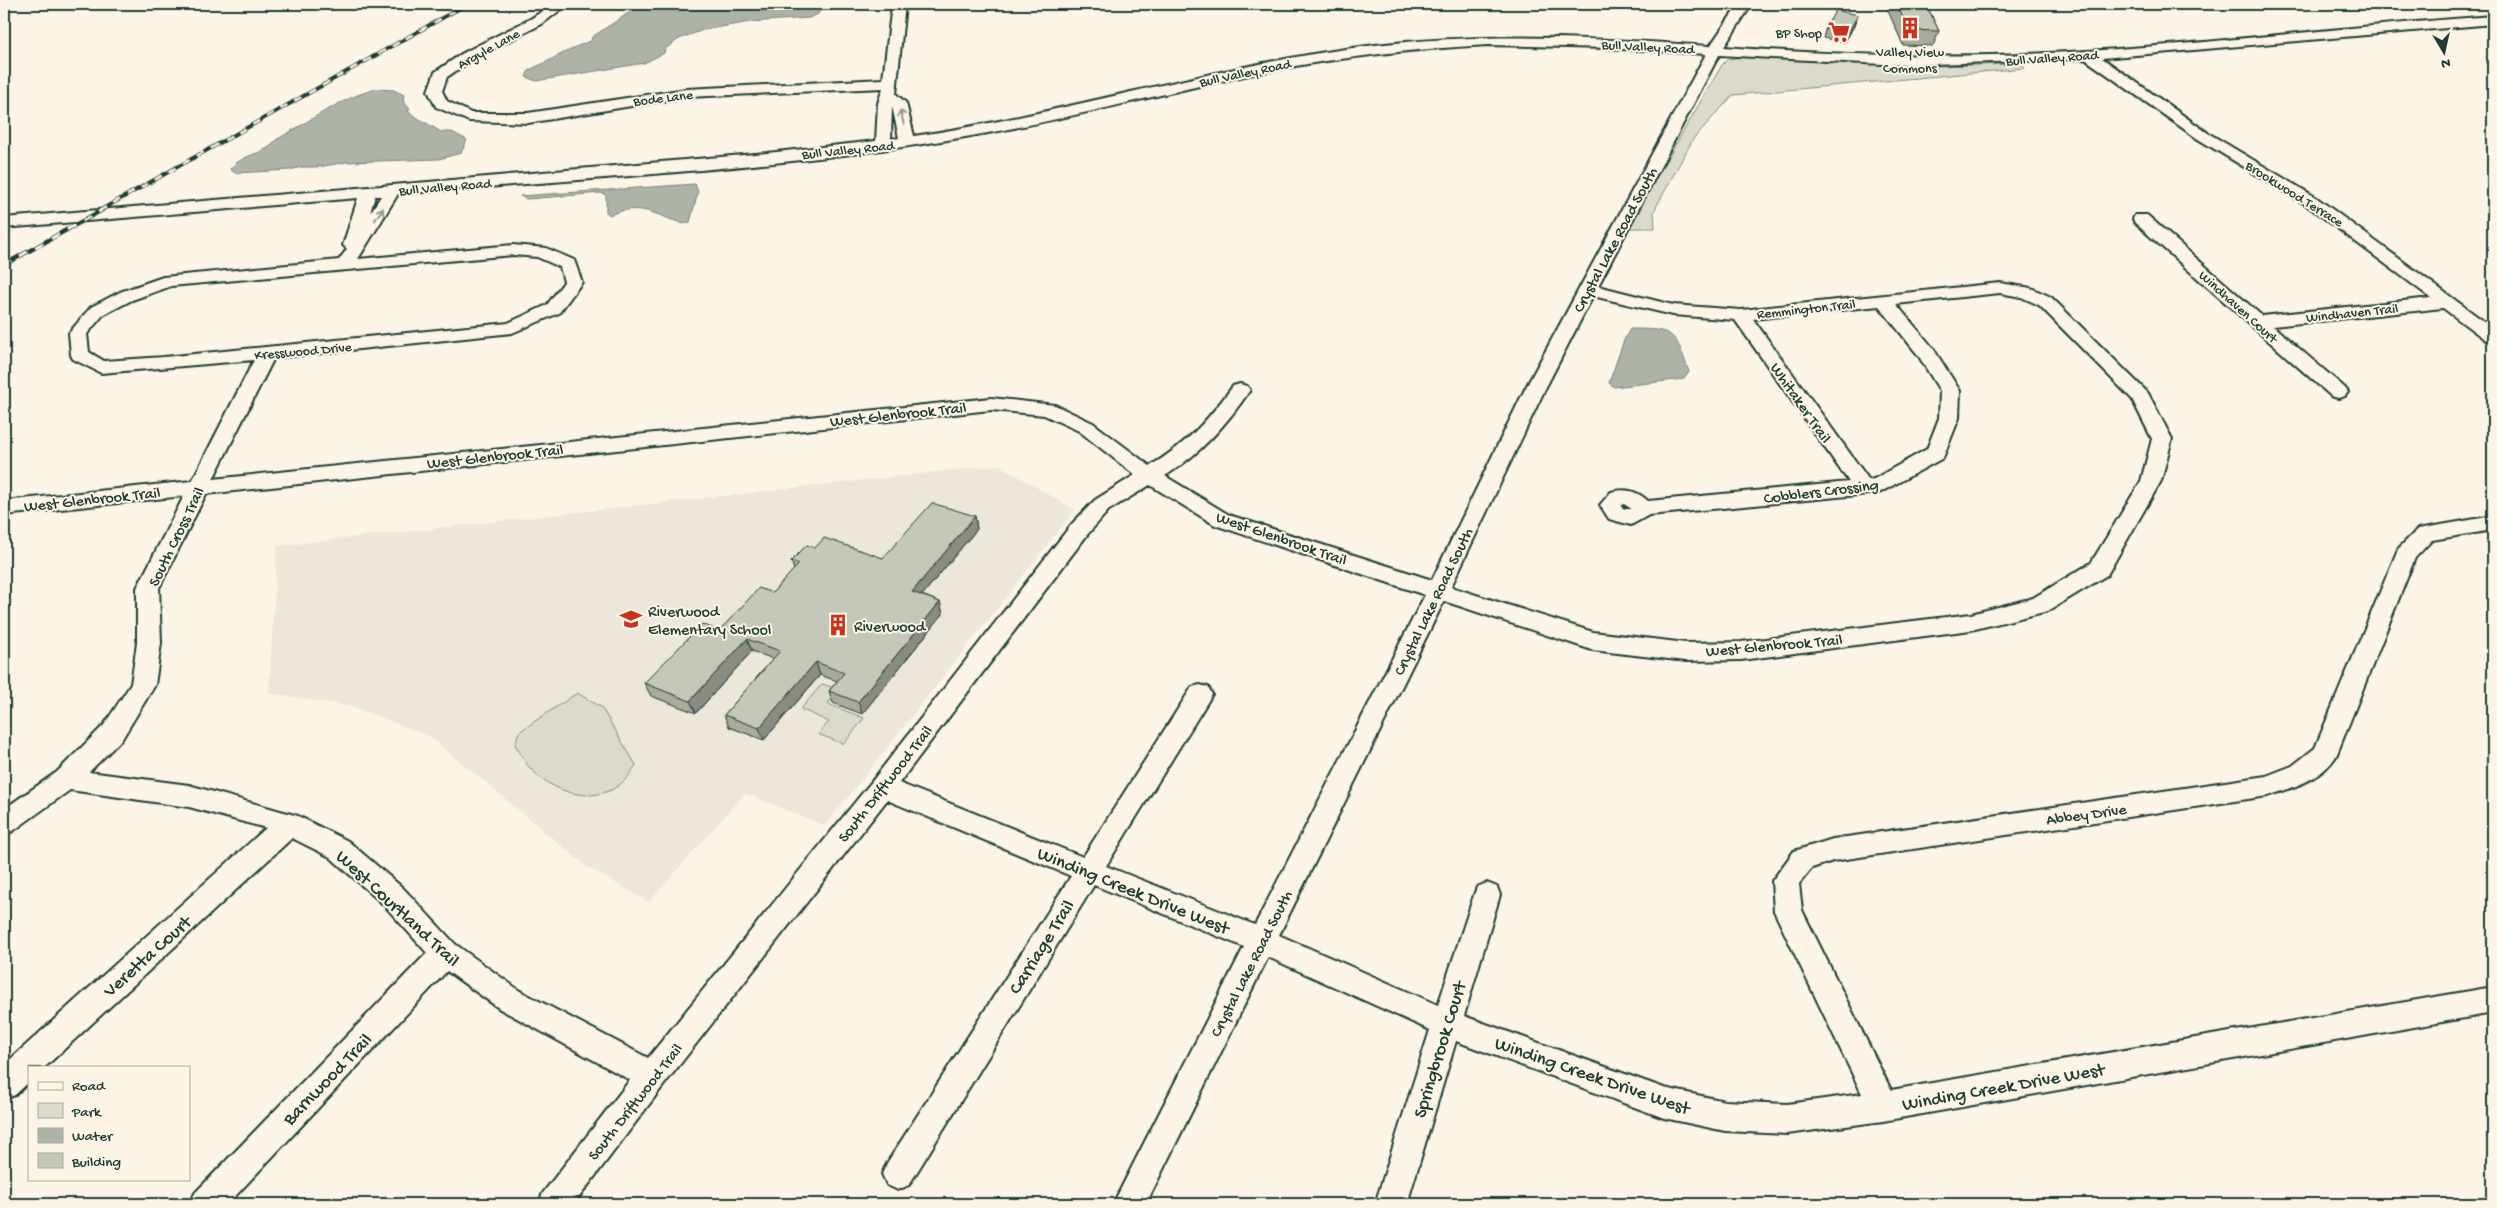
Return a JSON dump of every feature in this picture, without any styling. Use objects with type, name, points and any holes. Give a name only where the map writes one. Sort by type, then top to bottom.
[{"type":"street","name":"Argyle Lane","points":[[441,104],[434,91],[440,75],[468,56],[537,21],[561,4]]},
{"type":"street","points":[[883,146],[885,103],[889,89],[898,4]]},
{"type":"street","name":"Crystal Lake Road South","points":[[1129,1204],[1439,589],[1535,389],[1715,50],[1737,33],[1745,4]]},
{"type":"street","name":"Bull Valley Road","points":[[4,223],[392,191],[883,146],[1001,126],[1270,66],[1359,51],[1434,44],[1526,42],[1598,44],[1715,50],[1807,58],[1990,61],[2093,55],[2493,20]]},
{"type":"street","points":[[1737,33],[1756,46],[1807,58]]},
{"type":"street","points":[[1598,44],[1690,57],[1698,63],[1703,73]]},
{"type":"street","name":"Brookwood Terrace","points":[[2093,55],[2132,89],[2139,90],[2203,136],[2311,201],[2362,237],[2493,337]]},
{"type":"street","name":"Bode Lane","points":[[441,104],[469,117],[528,118],[686,93],[803,89],[889,89]]},
{"type":"street","points":[[889,89],[899,103],[908,142]]},
{"type":"street","points":[[345,265],[392,191]]},
{"type":"street","points":[[345,265],[362,205],[368,193]]},
{"type":"street","name":"Windhaven Court","points":[[2142,219],[2338,392]]},
{"type":"street","name":"Kresswood Drive","points":[[512,250],[540,252],[568,264],[573,282],[553,309],[512,328],[267,354],[101,367],[80,355],[78,333],[97,311],[126,296],[169,281],[512,250]]},
{"type":"street","name":"Remmington Trail","points":[[1588,289],[1673,310],[1741,315],[2000,288],[2025,292]]},
{"type":"street","name":"West Glenbrook Trail","points":[[4,508],[991,404],[1048,409],[1086,427],[1150,476],[1222,520],[1439,589],[1592,641],[1686,652],[1741,651],[1971,622],[2040,605],[2098,569],[2152,481],[2162,439],[2141,397],[2128,382],[2045,301],[2025,292]]},
{"type":"street","name":"Cobblers Crossing","points":[[1642,509],[1879,486],[1936,452],[1949,418],[1950,391],[1926,352],[1884,300]]},
{"type":"street","name":"Windhaven Trail","points":[[2257,322],[2446,302]]},
{"type":"street","name":"Whitaker Trail","points":[[1741,315],[1864,488]]},
{"type":"street","name":"South Cross Trail","points":[[4,823],[66,779],[113,732],[143,685],[149,643],[148,588],[267,354]]},
{"type":"street","name":"South Driftwood Trail","points":[[554,1204],[652,1076],[882,787],[1079,530],[1102,505],[1183,455],[1213,427],[1240,390]]},
{"type":"street","name":"Abbey Drive","points":[[1884,1106],[1788,912],[1785,881],[1803,860],[1833,850],[2268,786],[2301,773],[2325,754],[2406,554],[2426,534],[2493,523]]},
{"type":"street","name":"Carriage Trail","points":[[898,1174],[1200,694]]},
{"type":"street","name":"West Courtland Trail","points":[[66,779],[189,796],[289,824],[339,849],[394,897],[445,953],[510,1000],[652,1076]]},
{"type":"street","name":"Winding Creek Drive West","points":[[882,787],[1262,941],[1446,1023],[1664,1103],[1725,1116],[1787,1119],[1884,1106],[2493,1000]]},
{"type":"street","name":"Veretta Court","points":[[4,1085],[289,824]]},
{"type":"street","name":"Springbrook Court","points":[[1391,1204],[1487,895]]},
{"type":"street","name":"Barnwood Trail","points":[[206,1204],[445,953]]},
{"type":"shaded area","name":"Riverwood Elementary School","points":[[999,465],[1075,510],[825,826],[745,793],[649,902],[586,866],[429,736],[354,707],[269,693],[277,546]]},
{"type":"green space","points":[[1742,57],[1934,66],[2021,64],[2025,68],[1733,95],[1693,139],[1654,211],[1655,228],[1627,228],[1722,65],[1728,59]]},
{"type":"green space","points":[[822,684],[838,689],[828,704],[864,718],[844,744],[818,734],[829,722],[801,709]]},
{"type":"green space","points":[[577,693],[601,707],[636,765],[624,781],[614,789],[602,793],[590,795],[577,794],[553,786],[530,768],[515,745],[519,732]]},
{"type":"water","points":[[642,4],[704,4],[721,6],[808,4],[819,6],[821,9],[818,14],[809,18],[750,22],[703,30],[679,39],[665,49],[664,53],[644,63],[536,81],[526,77],[529,70],[591,41],[592,37]]},
{"type":"water","points":[[376,89],[394,90],[404,95],[403,101],[410,109],[408,112],[441,132],[452,132],[467,140],[461,153],[439,159],[347,162],[290,170],[235,173],[230,169],[238,162],[268,148],[276,140],[336,105]]},
{"type":"water","points":[[695,184],[698,192],[690,222],[684,224],[639,210],[621,211],[610,215],[606,212],[606,195],[601,193],[527,199],[520,196]]},
{"type":"water","points":[[1630,329],[1656,330],[1671,336],[1680,348],[1689,372],[1684,379],[1614,387],[1609,383],[1624,340]]},
{"type":"building","points":[[1897,4],[1926,4],[1939,31],[1908,30]]},
{"type":"building","points":[[1836,10],[1858,15],[1849,31],[1826,27]]},
{"type":"building","name":"Riverwood","points":[[932,503],[975,516],[912,592],[940,602],[858,702],[829,691],[844,673],[816,662],[759,728],[724,715],[780,651],[747,639],[690,701],[644,683],[702,624],[719,631],[759,588],[772,593],[799,564],[791,561],[807,545],[815,548],[824,538],[883,558]]},
{"type":"railway","points":[[99,211],[467,4]]},
{"type":"railway","points":[[4,265],[102,210]]},
{"type":"place","name":"Valley View Commons","points":[[1910,28]]},
{"type":"place","name":"BP Shop","points":[[1839,32]]},
{"type":"place","name":"Riverwood Elementary School","points":[[631,619]]},
{"type":"place","name":"Riverwood","points":[[838,625]]}]
